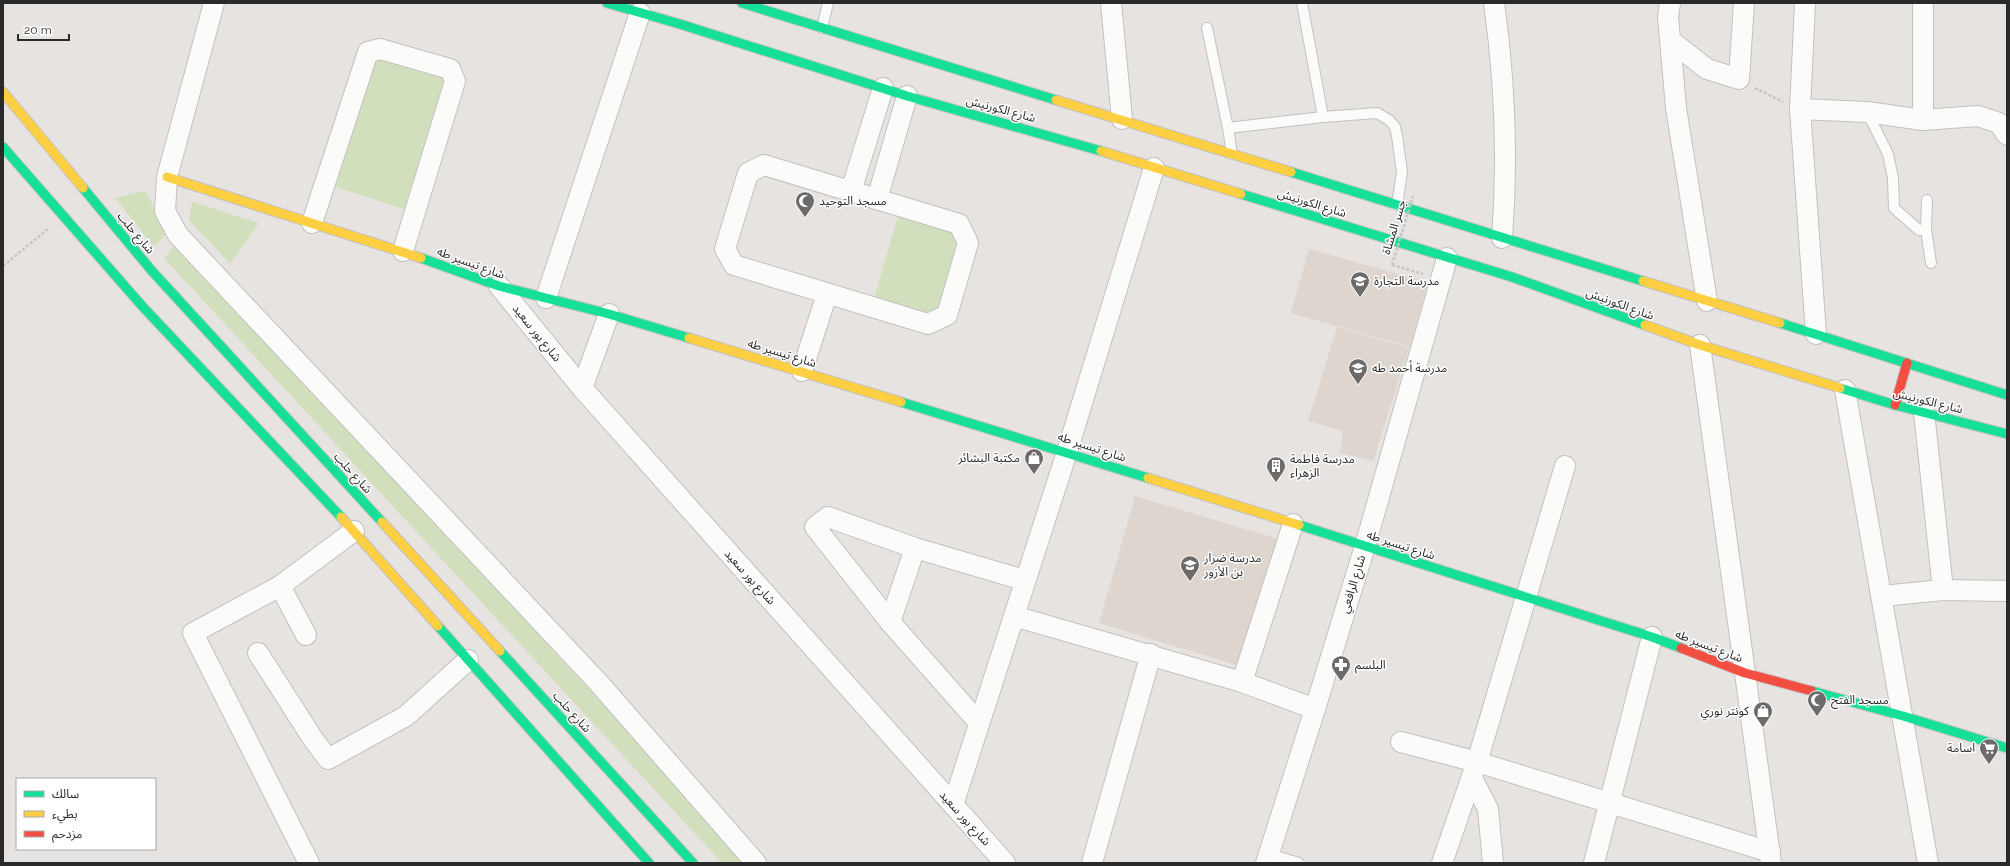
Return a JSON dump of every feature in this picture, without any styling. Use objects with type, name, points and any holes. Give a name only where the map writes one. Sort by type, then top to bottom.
[{"type":"main road","name":"شارع الكورنيش","points":[[607,3],[684,24],[907,96],[1031,130],[1512,278],[1700,345],[1845,390],[1895,405],[2007,434]]},
{"type":"main road","name":"شارع الكورنيش","points":[[742,3],[1816,334],[2007,395]]},
{"type":"main road","name":"شارع حلب","points":[[3,92],[152,271],[693,863]]},
{"type":"main road","points":[[3,147],[143,307],[354,531],[649,863]]},
{"type":"main road","name":"شارع تيسير طه","points":[[167,177],[403,251],[499,286],[610,314],[1067,452],[1652,637],[1745,673],[1903,716],[2007,748]]},
{"type":"main road","points":[[1895,405],[1907,363]]},
{"type":"street","points":[[214,3],[167,177],[165,211],[178,235],[597,682],[756,863]]},
{"type":"street","points":[[1111,3],[1122,119]]},
{"type":"street","points":[[1494,3],[1499,36],[1505,123],[1506,186],[1502,238]]},
{"type":"street","points":[[1670,3],[1668,17],[1676,108],[1707,301]]},
{"type":"street","points":[[1671,41],[1707,69],[1739,79],[1744,3]]},
{"type":"street","points":[[1805,3],[1800,109],[1816,334]]},
{"type":"street","points":[[1923,120],[1924,3]]},
{"type":"street","points":[[546,298],[640,13]]},
{"type":"street","points":[[312,223],[368,52],[380,49],[450,69],[456,81],[403,251]]},
{"type":"street","points":[[850,191],[883,88]]},
{"type":"street","points":[[876,199],[907,96]]},
{"type":"street","points":[[1800,109],[1868,112],[1923,120],[1978,116],[1999,123],[2007,135]]},
{"type":"street","points":[[764,165],[876,199],[959,224],[968,243],[947,315],[928,324],[827,294],[734,265],[725,249],[748,173],[764,165]]},
{"type":"street","points":[[953,804],[1014,616],[1024,580],[1067,452],[1154,168]]},
{"type":"street","name":"شارع الرافعي","points":[[1268,858],[1316,709],[1365,546],[1447,258]]},
{"type":"street","name":"شارع بور سعيد","points":[[499,286],[582,388],[1005,863]]},
{"type":"street","points":[[802,371],[827,294]]},
{"type":"street","points":[[582,388],[610,314]]},
{"type":"street","points":[[1401,742],[1475,770],[1610,803],[1771,858],[1700,345]]},
{"type":"street","points":[[1845,390],[1928,863]]},
{"type":"street","points":[[1924,412],[1943,590]]},
{"type":"street","points":[[1442,863],[1475,770],[1565,466]]},
{"type":"street","points":[[979,723],[890,622],[815,527],[828,517],[915,548],[1024,580]]},
{"type":"street","points":[[1242,682],[1293,524]]},
{"type":"street","points":[[309,863],[193,634],[280,586],[354,531]]},
{"type":"street","points":[[890,622],[915,548]]},
{"type":"street","points":[[280,586],[306,635]]},
{"type":"street","points":[[1882,596],[1943,590],[2007,591]]},
{"type":"street","points":[[1014,616],[1151,654],[1242,682],[1316,709]]},
{"type":"street","points":[[1594,863],[1652,637]]},
{"type":"street","points":[[258,653],[313,739],[328,759],[406,716],[468,660]]},
{"type":"street","points":[[1092,863],[1151,654]]},
{"type":"street","points":[[1475,770],[1488,809],[1493,863]]},
{"type":"lane","points":[[822,28],[828,3]]},
{"type":"lane","points":[[1302,3],[1323,117]]},
{"type":"lane","points":[[1207,28],[1232,154]]},
{"type":"lane","points":[[1868,112],[1888,154],[1894,178],[1894,208],[1919,230],[1926,230]]},
{"type":"lane","points":[[1228,128],[1323,117],[1377,113],[1389,120],[1395,127],[1402,172],[1397,205]]},
{"type":"lane","points":[[1927,200],[1926,230],[1932,263]]},
{"type":"lane","points":[[1268,858],[1299,863]]},
{"type":"path","points":[[1739,79],[1775,99],[1800,109]]},
{"type":"path","name":"جسر المشاة","points":[[1413,196],[1392,265],[1423,274]]},
{"type":"path","points":[[3,266],[63,216]]},
{"type":"shaded area","name":"مدرسة التجارة","points":[[1309,249],[1428,282],[1410,347],[1291,313]]},
{"type":"shaded area","name":"مدرسة أحمد طه","points":[[1337,327],[1409,348],[1373,461],[1340,453],[1343,431],[1308,421]]},
{"type":"shaded area","name":"مدرسة ضرار بن الأزور","points":[[1135,496],[1282,540],[1243,667],[1099,623]]},
{"type":"green space","points":[[376,54],[447,77],[404,209],[336,187]]},
{"type":"green space","points":[[145,191],[168,232],[154,247],[115,198]]},
{"type":"green space","points":[[192,202],[259,223],[230,264],[189,220]]},
{"type":"green space","points":[[898,216],[961,235],[937,316],[874,298]]},
{"type":"green space","points":[[177,243],[749,863],[722,863],[164,258]]},
{"type":"traffic: fast","points":[[607,3],[683,25],[907,96],[1101,151]]},
{"type":"traffic: fast","points":[[742,3],[1056,100]]},
{"type":"traffic: fast","points":[[3,147],[143,307],[341,517]]},
{"type":"traffic: fast","points":[[1291,172],[1643,281]]},
{"type":"traffic: fast","points":[[83,188],[152,271],[382,522]]},
{"type":"traffic: fast","points":[[1241,194],[1512,277],[1645,325]]},
{"type":"traffic: fast","points":[[421,258],[499,286],[609,314],[689,338]]},
{"type":"traffic: fast","points":[[1780,323],[2007,395]]},
{"type":"traffic: fast","points":[[1840,388],[1895,405],[2007,434]]},
{"type":"traffic: fast","points":[[901,402],[1148,478]]},
{"type":"traffic: fast","points":[[1299,525],[1652,637],[1681,648]]},
{"type":"traffic: fast","points":[[438,626],[649,863]]},
{"type":"traffic: fast","points":[[500,651],[693,863]]},
{"type":"traffic: fast","points":[[1812,691],[1903,716],[2007,748]]},
{"type":"traffic: slow","points":[[3,92],[83,188]]},
{"type":"traffic: slow","points":[[1056,100],[1291,172]]},
{"type":"traffic: slow","points":[[1101,151],[1241,194]]},
{"type":"traffic: slow","points":[[167,177],[421,258]]},
{"type":"traffic: slow","points":[[1643,281],[1780,323]]},
{"type":"traffic: slow","points":[[1645,325],[1700,345],[1840,388]]},
{"type":"traffic: slow","points":[[689,338],[901,402]]},
{"type":"traffic: slow","points":[[1148,478],[1299,525]]},
{"type":"traffic: slow","points":[[341,517],[438,626]]},
{"type":"traffic: slow","points":[[382,522],[500,651]]},
{"type":"traffic: jam","points":[[1895,405],[1907,363]]},
{"type":"traffic: jam","points":[[1681,648],[1745,673],[1812,691]]},
{"type":"place","name":"مسجد التوحيد","points":[[805,218]]},
{"type":"place","name":"مدرسة التجارة","points":[[1360,298]]},
{"type":"place","name":"مدرسة أحمد طه","points":[[1358,385]]},
{"type":"place","name":"مكتبة البشائر","points":[[1034,475]]},
{"type":"place","name":"مدرسة فاطمة الزهراء","points":[[1276,483]]},
{"type":"place","name":"مدرسة ضرار بن الأزور","points":[[1190,582]]},
{"type":"place","name":"البلسم","points":[[1341,682]]},
{"type":"place","name":"مسجد الفتح","points":[[1817,717]]},
{"type":"place","name":"كونتر نوري","points":[[1763,728]]},
{"type":"place","name":"اسامة","points":[[1989,765]]}]
